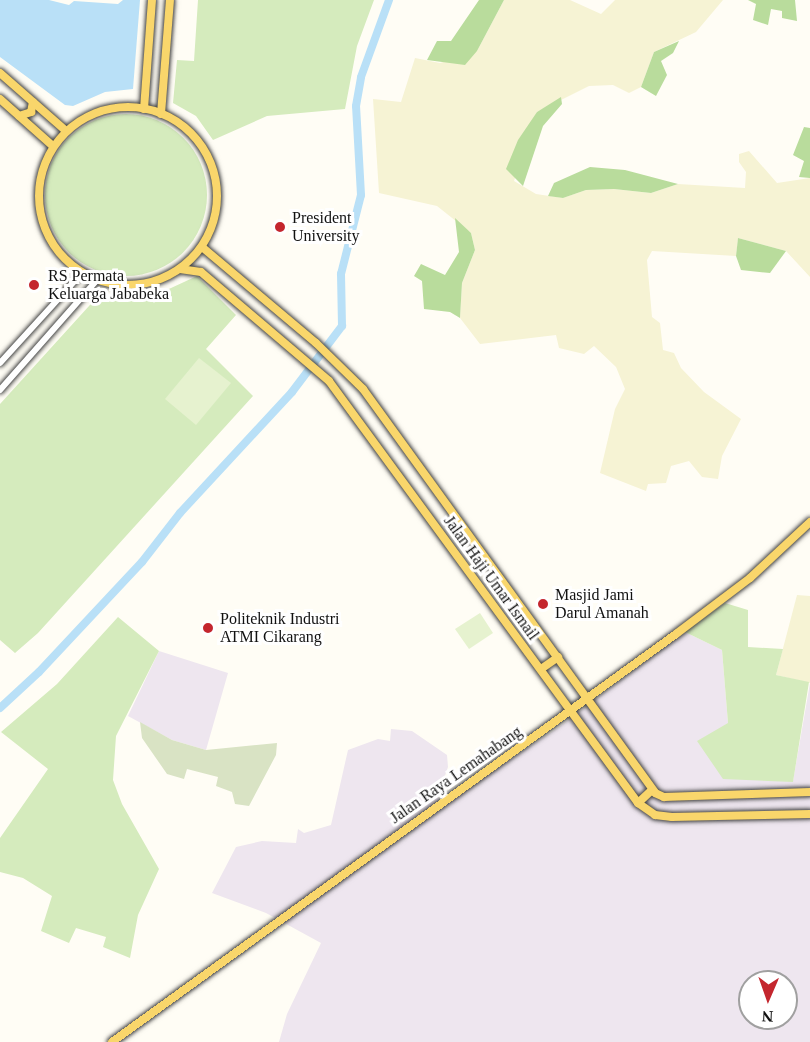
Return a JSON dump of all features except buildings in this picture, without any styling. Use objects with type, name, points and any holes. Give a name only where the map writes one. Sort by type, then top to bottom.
[{"type":"main road","points":[[144,109],[152,0]]},
{"type":"main road","points":[[161,114],[170,0]]},
{"type":"main road","points":[[0,73],[66,131]]},
{"type":"main road","points":[[0,99],[53,146]]},
{"type":"main road","points":[[19,116],[29,114],[33,102]]},
{"type":"main road","points":[[144,109],[161,114],[195,137],[214,172],[216,211],[202,247],[180,269],[140,285],[97,280],[82,273],[52,244],[39,212],[40,178],[53,146],[66,131],[102,111],[144,109]]},
{"type":"main road","name":"Jalan Haji Umar Ismail","points":[[202,247],[334,359],[370,398],[579,685],[652,790]]},
{"type":"main road","name":"Jalan Haji Umar Ismail","points":[[180,269],[197,269],[320,372],[359,419],[638,803],[655,815],[672,817],[810,814]]},
{"type":"main road","name":"Jalan Raya Lemahabang","points":[[112,1042],[588,699],[750,578],[810,522]]},
{"type":"main road","points":[[541,669],[558,657]]},
{"type":"main road","points":[[579,685],[601,689],[597,711]]},
{"type":"main road","points":[[559,719],[560,694]]},
{"type":"main road","points":[[638,803],[652,790],[664,797],[810,792]]},
{"type":"street","points":[[0,363],[82,273]]},
{"type":"street","points":[[0,390],[97,280]]},
{"type":"shaded area","points":[[504,0],[570,0],[601,14],[615,0],[723,0],[696,32],[654,52],[641,87],[629,93],[613,85],[589,86],[537,112],[514,181],[536,194],[563,198],[586,190],[614,189],[651,193],[678,184],[745,188],[746,172],[739,162],[739,154],[749,151],[777,183],[810,178],[810,277],[786,251],[738,238],[736,256],[652,251],[647,260],[652,317],[660,323],[663,350],[674,353],[681,368],[704,392],[741,419],[722,456],[718,479],[702,477],[689,461],[671,466],[666,483],[648,484],[646,491],[600,473],[615,409],[625,389],[616,367],[594,346],[584,354],[559,348],[556,335],[480,344],[460,318],[462,283],[475,250],[471,233],[437,206],[379,193],[373,99],[401,102],[415,58],[440,63],[477,51]]},
{"type":"shaded area","points":[[797,595],[810,596],[810,683],[776,675]]},
{"type":"shaded area","points":[[685,632],[722,650],[728,723],[723,778],[793,781],[810,683],[810,1042],[279,1042],[287,1014],[321,943],[266,913],[212,893],[236,847],[262,841],[296,843],[298,829],[304,833],[331,825],[348,750],[378,739],[390,741],[391,729],[412,731],[447,755],[448,767],[438,796],[440,807],[559,727]]},
{"type":"shaded area","points":[[159,651],[228,673],[206,750],[172,740],[128,716]]},
{"type":"green space","points":[[198,0],[374,0],[357,46],[345,109],[267,116],[213,140],[196,116],[173,103],[177,60],[194,61]]},
{"type":"green space","points":[[479,0],[504,0],[477,51],[465,65],[427,60],[437,41],[451,41]]},
{"type":"green space","points":[[748,0],[795,0],[797,21],[782,18],[782,11],[771,9],[768,25],[753,20],[756,4]]},
{"type":"green space","points":[[679,41],[673,53],[661,61],[667,75],[656,96],[641,87],[654,52]]},
{"type":"green space","points":[[561,97],[562,104],[543,126],[523,186],[506,169],[518,140],[537,112]]},
{"type":"green space","points":[[126,114],[157,120],[183,138],[201,164],[207,195],[201,226],[183,252],[157,270],[126,276],[95,270],[69,252],[51,226],[45,195],[51,164],[69,138],[95,120]]},
{"type":"green space","points":[[804,127],[810,128],[810,178],[799,177],[804,161],[793,155]]},
{"type":"green space","points":[[590,167],[625,170],[678,184],[651,193],[614,189],[586,190],[563,198],[548,196],[554,183]]},
{"type":"green space","points":[[455,218],[471,233],[475,250],[462,283],[460,318],[450,312],[424,309],[422,281],[414,276],[421,264],[445,275],[459,252]]},
{"type":"green space","points":[[738,238],[786,251],[770,273],[741,270],[736,256]]},
{"type":"green space","points":[[197,276],[236,315],[206,349],[253,396],[38,633],[15,653],[0,640],[0,404],[99,295],[112,300],[145,300]]},
{"type":"green space","points":[[199,358],[231,383],[196,425],[165,399]]},
{"type":"green space","points":[[725,603],[748,610],[748,647],[783,649],[776,675],[809,682],[793,782],[723,779],[697,741],[728,723],[722,650],[685,632]]},
{"type":"green space","points":[[480,613],[493,633],[469,649],[455,629]]},
{"type":"green space","points":[[118,617],[159,651],[116,736],[113,780],[122,804],[159,869],[138,915],[130,958],[103,947],[106,937],[76,928],[69,943],[41,931],[52,896],[23,878],[0,872],[0,838],[48,769],[1,732],[57,684]]},
{"type":"green space","points":[[140,722],[172,740],[206,750],[277,743],[276,755],[249,806],[235,804],[232,792],[216,786],[218,777],[187,769],[184,779],[167,774],[142,738]]},
{"type":"water","points":[[0,0],[49,0],[69,5],[74,1],[118,4],[123,0],[140,0],[133,89],[105,92],[73,106],[65,105],[0,57]]},
{"type":"waterway","points":[[0,708],[39,672],[142,562],[180,513],[292,392],[342,326],[341,274],[361,195],[356,106],[361,77],[389,0]]},
{"type":"place","name":"President University","points":[[280,227]]},
{"type":"place","name":"RS Permata Keluarga Jababeka","points":[[34,285]]},
{"type":"place","name":"Masjid Jami Darul Amanah","points":[[543,604]]},
{"type":"place","name":"Politeknik Industri ATMI Cikarang","points":[[208,628]]}]
